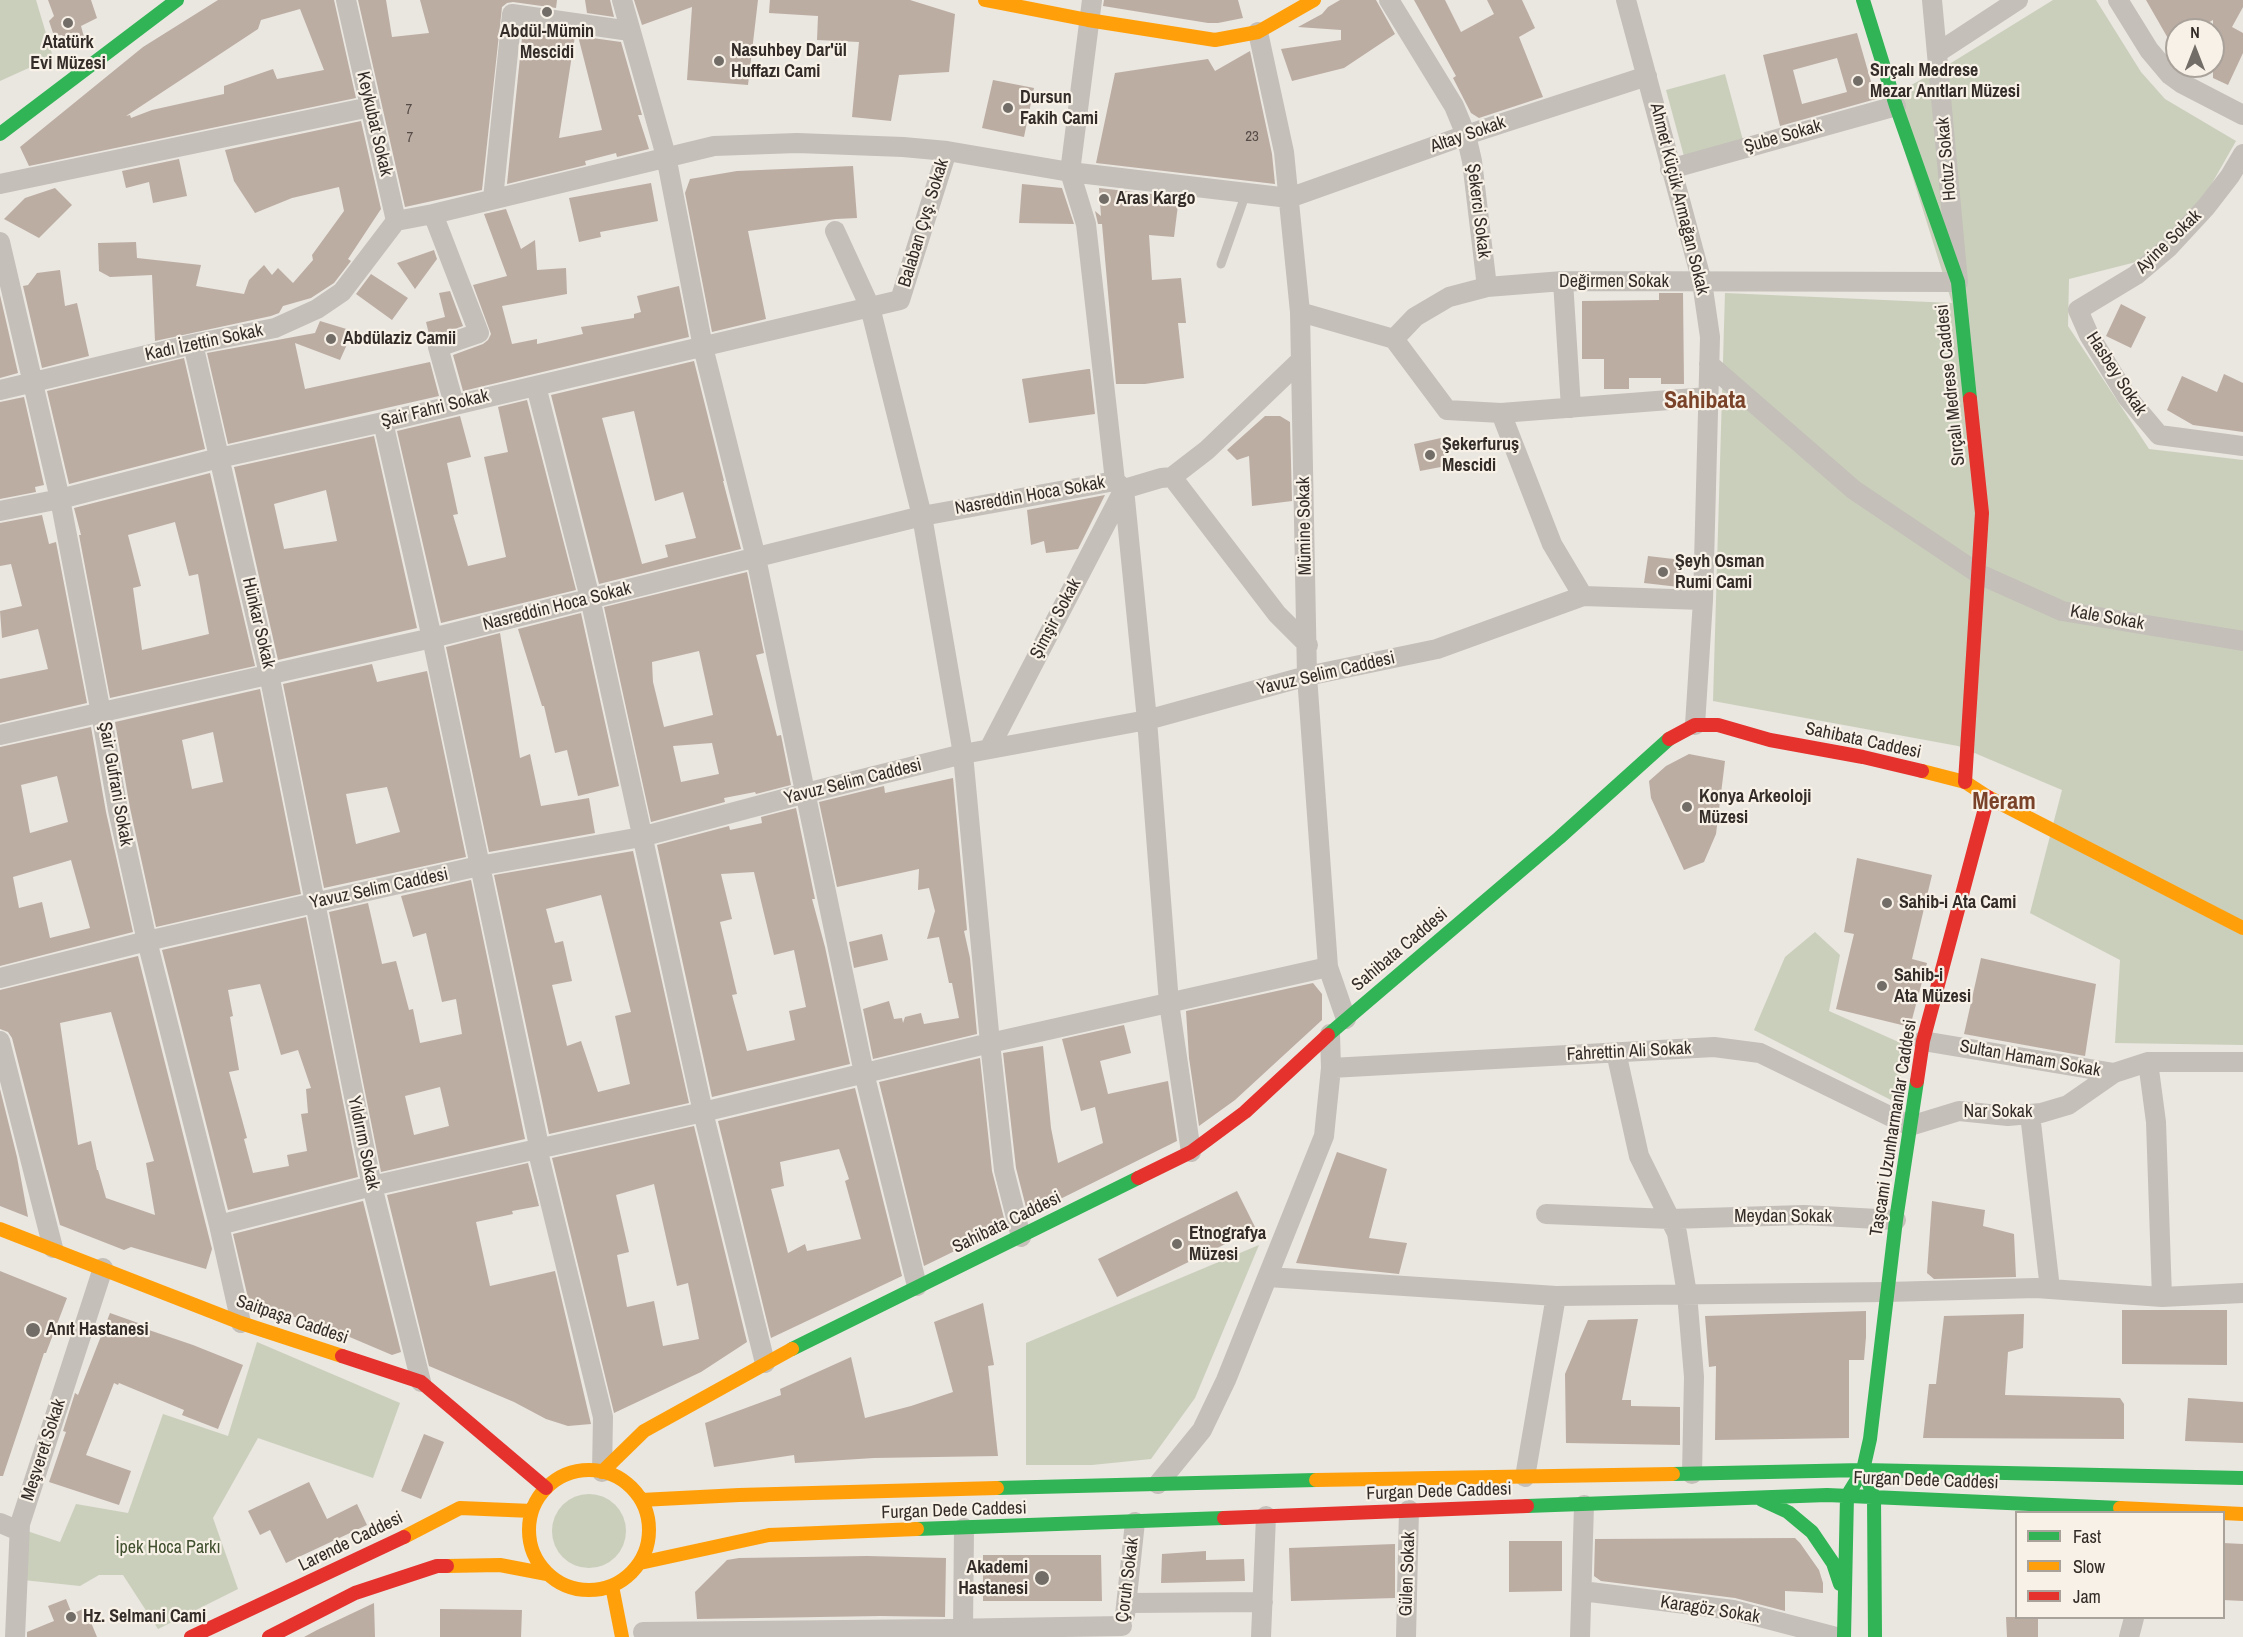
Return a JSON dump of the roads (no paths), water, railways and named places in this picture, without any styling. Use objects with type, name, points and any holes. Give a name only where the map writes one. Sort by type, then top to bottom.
[{"type":"main road","points":[[0,134],[177,0]]},
{"type":"main road","points":[[985,0],[1088,20],[1215,40],[1258,32],[1314,0]]},
{"type":"main road","name":"Sırçalı Medrese Caddesi","points":[[1863,0],[1896,106],[1958,282],[1981,504],[1979,574],[1965,782]]},
{"type":"main road","name":"Sahibata Caddesi","points":[[602,1472],[644,1431],[765,1363],[1191,1152],[1245,1112],[1346,1019],[1559,838],[1668,739],[1695,725],[1718,725],[1770,740],[1863,757],[1965,782],[2243,928]]},
{"type":"main road","name":"Taşcami Uzunharmanlar Caddesi","points":[[1847,1496],[1863,1470],[1870,1439],[1896,1220],[1923,1041],[1988,796]]},
{"type":"main road","name":"Saitpaşa Caddesi","points":[[0,1229],[242,1323],[421,1382],[546,1488]]},
{"type":"main road","points":[[587,1470],[602,1472],[625,1483],[641,1500],[650,1529],[647,1546],[640,1563],[627,1577],[612,1586],[595,1590],[578,1590],[561,1584],[547,1574],[537,1560],[530,1545],[529,1528],[532,1511],[546,1488],[558,1479],[572,1472],[587,1470]]},
{"type":"main road","points":[[1863,1470],[1875,1497],[1875,1637]]},
{"type":"main road","name":"Furgan Dede Caddesi","points":[[641,1500],[739,1495],[1447,1476],[1526,1477],[1863,1470],[2243,1478]]},
{"type":"main road","points":[[1844,1637],[1847,1496]]},
{"type":"main road","name":"Furgan Dede Caddesi","points":[[640,1563],[769,1535],[1755,1498],[1847,1496],[2164,1511]]},
{"type":"main road","points":[[1755,1498],[1788,1512],[1812,1532],[1833,1563],[1845,1600]]},
{"type":"main road","name":"Larende Caddesi","points":[[191,1637],[387,1546],[460,1508],[532,1511]]},
{"type":"main road","name":"Furgan Dede Caddesi","points":[[2225,1513],[2243,1514]]},
{"type":"main road","points":[[269,1637],[355,1593],[437,1566],[500,1565],[547,1574]]},
{"type":"main road","points":[[612,1586],[622,1637]]},
{"type":"street","name":"Keykubat Sokak","points":[[346,0],[396,221]]},
{"type":"street","points":[[622,0],[666,156],[703,347],[756,558],[864,1073],[917,1286]]},
{"type":"street","points":[[1092,0],[1070,172],[1086,224],[1119,485],[1147,720],[1169,1003],[1191,1152]]},
{"type":"street","name":"Şekerci Sokak","points":[[1389,0],[1454,106],[1466,135],[1472,161],[1487,287]]},
{"type":"street","name":"Ahmet Küçük Armağan Sokak","points":[[1626,0],[1702,282],[1710,337],[1703,600],[1695,725]]},
{"type":"street","name":"Hotuz Sokak","points":[[1932,0],[1958,282]]},
{"type":"street","points":[[1936,53],[2018,0]]},
{"type":"street","points":[[2118,0],[2150,50],[2170,75],[2243,115]]},
{"type":"street","points":[[493,199],[512,14],[630,31]]},
{"type":"street","name":"Mümine Sokak","points":[[1258,32],[1284,152],[1300,312],[1308,676],[1328,966],[1346,1019]]},
{"type":"street","name":"Altay Sokak","points":[[1289,198],[1466,135],[1647,76]]},
{"type":"street","name":"Şube Sokak","points":[[1670,169],[1896,106]]},
{"type":"street","points":[[0,184],[370,107]]},
{"type":"street","points":[[396,221],[714,146],[797,143],[947,151],[1070,172],[1289,198]]},
{"type":"street","name":"Balaban Çvş. Sokak","points":[[870,307],[900,300],[947,151]]},
{"type":"street","name":"Ayine Sokak","points":[[2078,310],[2136,275],[2169,247],[2206,207],[2243,154]]},
{"type":"street","points":[[433,214],[479,333],[438,347],[454,404]]},
{"type":"street","name":"Kadı İzettin Sokak","points":[[0,390],[193,344],[275,328],[317,309],[342,292],[396,221]]},
{"type":"street","points":[[835,231],[870,307],[922,516],[963,754],[1004,1170],[1021,1237]]},
{"type":"street","name":"Şair Gufrani Sokak","points":[[0,242],[60,499],[118,810],[147,940],[242,1323]]},
{"type":"street","points":[[1563,282],[1571,408]]},
{"type":"street","name":"Değirmen Sokak","points":[[1394,339],[1416,317],[1449,297],[1487,287],[1563,282],[1958,282]]},
{"type":"street","name":"Şair Fahri Sokak","points":[[0,512],[219,458],[383,422],[870,307]]},
{"type":"street","name":"Hasbey Sokak","points":[[2078,310],[2089,334],[2127,397],[2159,435],[2243,446]]},
{"type":"street","points":[[1300,312],[1394,339],[1447,410],[1501,413],[1708,397]]},
{"type":"street","name":"Hünkar Sokak","points":[[193,344],[269,674],[314,903]]},
{"type":"street","points":[[1300,360],[1207,450],[1172,477],[1277,614],[1308,645]]},
{"type":"street","name":"Kale Sokak","points":[[1709,364],[1854,490],[1979,574],[2062,611],[2243,641]]},
{"type":"street","points":[[537,386],[591,598],[641,837],[703,1112],[765,1363]]},
{"type":"street","points":[[1501,413],[1552,544],[1583,596]]},
{"type":"street","points":[[383,422],[432,638],[538,1141],[537,1148],[603,1417],[602,1472]]},
{"type":"street","name":"Nasreddin Hoca Sokak","points":[[0,735],[432,638],[922,516],[1172,477]]},
{"type":"street","name":"Şimşir Sokak","points":[[988,749],[1119,485]]},
{"type":"street","name":"Yavuz Selim Caddesi","points":[[0,978],[147,940],[479,866],[641,837],[963,754],[1147,720],[1308,676],[1437,649],[1583,596],[1703,600]]},
{"type":"street","name":"Yıldırım Sokak","points":[[314,903],[372,1186],[421,1382]]},
{"type":"street","points":[[219,1225],[372,1186],[703,1112],[990,1043],[1328,966]]},
{"type":"street","points":[[1158,1484],[1202,1430],[1226,1380],[1324,1136],[1331,1068],[1330,1034]]},
{"type":"street","points":[[0,1041],[53,1248]]},
{"type":"street","name":"Sultan Hamam Sokak","points":[[1923,1041],[2114,1073],[2148,1062],[2243,1062]]},
{"type":"street","name":"Fahrettin Ali Sokak","points":[[1331,1068],[1714,1047],[1760,1053],[1910,1126]]},
{"type":"street","points":[[1616,1052],[1639,1156],[1677,1233],[1687,1294],[1694,1377],[1692,1474]]},
{"type":"street","points":[[2148,1062],[2156,1122],[2162,1297]]},
{"type":"street","name":"Nar Sokak","points":[[1910,1126],[1959,1111],[2008,1116],[2030,1114],[2068,1105],[2114,1073]]},
{"type":"street","points":[[2030,1114],[2050,1289]]},
{"type":"street","name":"Meydan Sokak","points":[[1546,1214],[1670,1219],[1804,1215],[1896,1220]]},
{"type":"street","name":"Meşveret Sokak","points":[[15,1637],[20,1524],[103,1269]]},
{"type":"street","points":[[1268,1277],[1556,1296],[2050,1289],[2162,1297],[2243,1293]]},
{"type":"street","points":[[1526,1477],[1556,1296]]},
{"type":"street","points":[[1580,1637],[1584,1505]]},
{"type":"street","name":"Gülen Sokak","points":[[1406,1637],[1409,1510]]},
{"type":"street","points":[[1261,1637],[1266,1516]]},
{"type":"street","name":"Çoruh Sokak","points":[[1122,1631],[1128,1603],[1135,1522]]},
{"type":"street","points":[[0,1523],[19,1531]]},
{"type":"street","points":[[949,1632],[964,1528]]},
{"type":"street","name":"Karagöz Sokak","points":[[1582,1591],[1733,1610],[1836,1637]]},
{"type":"street","points":[[1128,1603],[1263,1602]]},
{"type":"street","points":[[2128,1637],[2133,1619]]},
{"type":"street","points":[[643,1632],[1122,1631]]},
{"type":"lane","points":[[1221,264],[1246,193]]},
{"type":"place","name":"Abdül-Mümin Mescidi","points":[[547,12]]},
{"type":"place","name":"Atatürk Evi Müzesi","points":[[68,23]]},
{"type":"place","name":"Nasuhbey Dar'ül Huffazı Cami","points":[[719,61]]},
{"type":"place","name":"Sırçalı Medrese Mezar Anıtları Müzesi","points":[[1858,81]]},
{"type":"place","name":"Dursun Fakih Cami","points":[[1008,108]]},
{"type":"place","name":"Aras Kargo","points":[[1104,199]]},
{"type":"place","name":"Abdülaziz Camii","points":[[331,339]]},
{"type":"place","name":"Şekerfuruş Mescidi","points":[[1430,455]]},
{"type":"place","name":"Şeyh Osman Rumi Cami","points":[[1663,572]]},
{"type":"place","name":"Konya Arkeoloji Müzesi","points":[[1687,807]]},
{"type":"place","name":"Sahib-i Ata Cami","points":[[1887,903]]},
{"type":"place","name":"Sahib-i Ata Müzesi","points":[[1882,986]]},
{"type":"place","name":"Etnografya Müzesi","points":[[1177,1244]]},
{"type":"place","name":"Anıt Hastanesi","points":[[33,1330]]},
{"type":"place","name":"Akademi Hastanesi","points":[[1042,1578]]},
{"type":"place","name":"Hz. Selmani Cami","points":[[71,1617]]},
{"type":"district","name":"Sahibata","points":[[1705,402]]},
{"type":"district","name":"Meram","points":[[2004,803]]},
{"type":"park label","name":"İpek Hoca Parkı","points":[[168,1548]]}]
